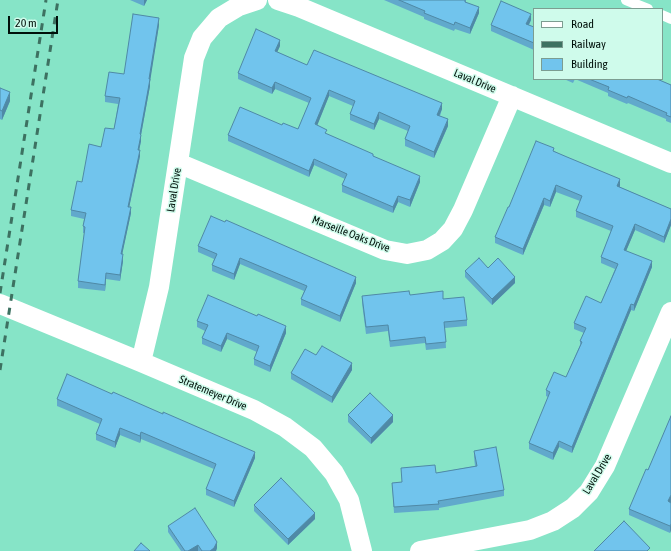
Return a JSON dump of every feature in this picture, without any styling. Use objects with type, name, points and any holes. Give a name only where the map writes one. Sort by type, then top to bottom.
[{"type":"street","name":"Laval Drive","points":[[141,362],[159,287],[194,58],[202,38],[219,18],[239,6],[257,0]]},
{"type":"street","name":"Laval Drive","points":[[278,0],[307,10],[671,163]]},
{"type":"street","name":"Marseille Oaks Drive","points":[[178,163],[385,250],[407,254],[427,250],[442,241],[453,229],[463,210],[512,96]]},
{"type":"street","name":"Stratemeyer Drive","points":[[0,304],[254,410],[285,427],[313,448],[334,473],[349,500],[362,551]]},
{"type":"street","name":"Laval Drive","points":[[420,551],[530,530],[553,521],[573,508],[589,492],[605,466],[671,312]]},
{"type":"lane","points":[[626,0],[646,8]]},
{"type":"building","points":[[399,0],[465,0],[465,2],[479,7],[470,28],[455,22],[454,25],[424,13],[425,11]]},
{"type":"building","points":[[501,1],[531,14],[526,24],[533,27],[533,43],[491,25]]},
{"type":"building","points":[[133,14],[159,18],[140,134],[138,150],[140,150],[128,207],[131,207],[121,254],[123,254],[120,275],[106,273],[105,285],[78,281],[85,227],[83,226],[86,213],[71,210],[77,181],[82,182],[89,144],[101,147],[105,128],[114,129],[120,98],[105,96],[109,72],[124,74]]},
{"type":"building","points":[[256,29],[280,40],[275,51],[307,65],[314,50],[442,103],[437,115],[448,119],[434,152],[405,139],[410,126],[379,112],[374,124],[350,114],[355,101],[329,90],[315,124],[327,130],[325,133],[420,176],[410,200],[398,196],[393,207],[342,185],[347,174],[314,159],[309,171],[228,135],[240,107],[282,125],[283,123],[298,129],[311,98],[275,82],[272,88],[238,73]]},
{"type":"building","points":[[592,80],[659,80],[671,85],[671,117],[666,115],[667,113],[628,96],[627,98],[608,90],[609,87]]},
{"type":"building","points":[[0,88],[10,92],[2,111],[0,110]]},
{"type":"building","points":[[536,141],[554,148],[553,151],[620,179],[617,186],[671,209],[671,219],[664,237],[635,224],[624,250],[652,261],[634,305],[631,304],[572,447],[559,441],[553,453],[529,443],[550,392],[546,390],[554,372],[566,377],[582,342],[580,341],[586,328],[574,323],[586,296],[601,303],[618,264],[601,257],[613,226],[576,211],[582,196],[556,185],[550,201],[544,198],[523,249],[495,237]]},
{"type":"building","points":[[211,216],[225,222],[226,220],[356,277],[340,316],[301,299],[307,286],[240,258],[234,274],[212,265],[217,254],[198,246]]},
{"type":"building","points":[[479,258],[488,268],[498,258],[515,277],[492,299],[465,271]]},
{"type":"building","points":[[409,291],[410,295],[443,291],[443,299],[464,297],[467,320],[444,322],[446,342],[426,344],[425,337],[390,341],[388,325],[366,327],[362,296]]},
{"type":"building","points":[[208,295],[257,316],[258,314],[286,326],[270,366],[254,359],[259,346],[227,333],[221,346],[202,338],[208,325],[197,321]]},
{"type":"building","points":[[322,346],[352,363],[332,397],[291,373],[305,349],[316,355]]},
{"type":"building","points":[[67,374],[112,394],[113,392],[163,414],[163,412],[255,452],[234,501],[206,489],[216,464],[141,432],[140,436],[120,428],[115,442],[96,434],[102,419],[57,399]]},
{"type":"building","points":[[370,393],[393,415],[371,438],[348,415]]},
{"type":"building","points":[[671,416],[671,495],[668,501],[671,503],[670,526],[629,509],[646,469],[648,470]]},
{"type":"building","points":[[496,447],[504,490],[438,501],[439,504],[394,507],[392,483],[402,482],[401,468],[435,465],[436,473],[477,466],[474,451]]},
{"type":"building","points":[[281,478],[315,513],[288,539],[254,505]]},
{"type":"building","points":[[195,508],[217,542],[214,548],[210,551],[202,551],[198,545],[188,551],[185,551],[168,526]]},
{"type":"building","points":[[624,521],[650,548],[647,551],[594,551]]},
{"type":"building","points":[[141,543],[150,551],[134,551]]},
{"type":"railway","points":[[0,293],[46,0]]},
{"type":"railway","points":[[0,370],[58,0]]}]
